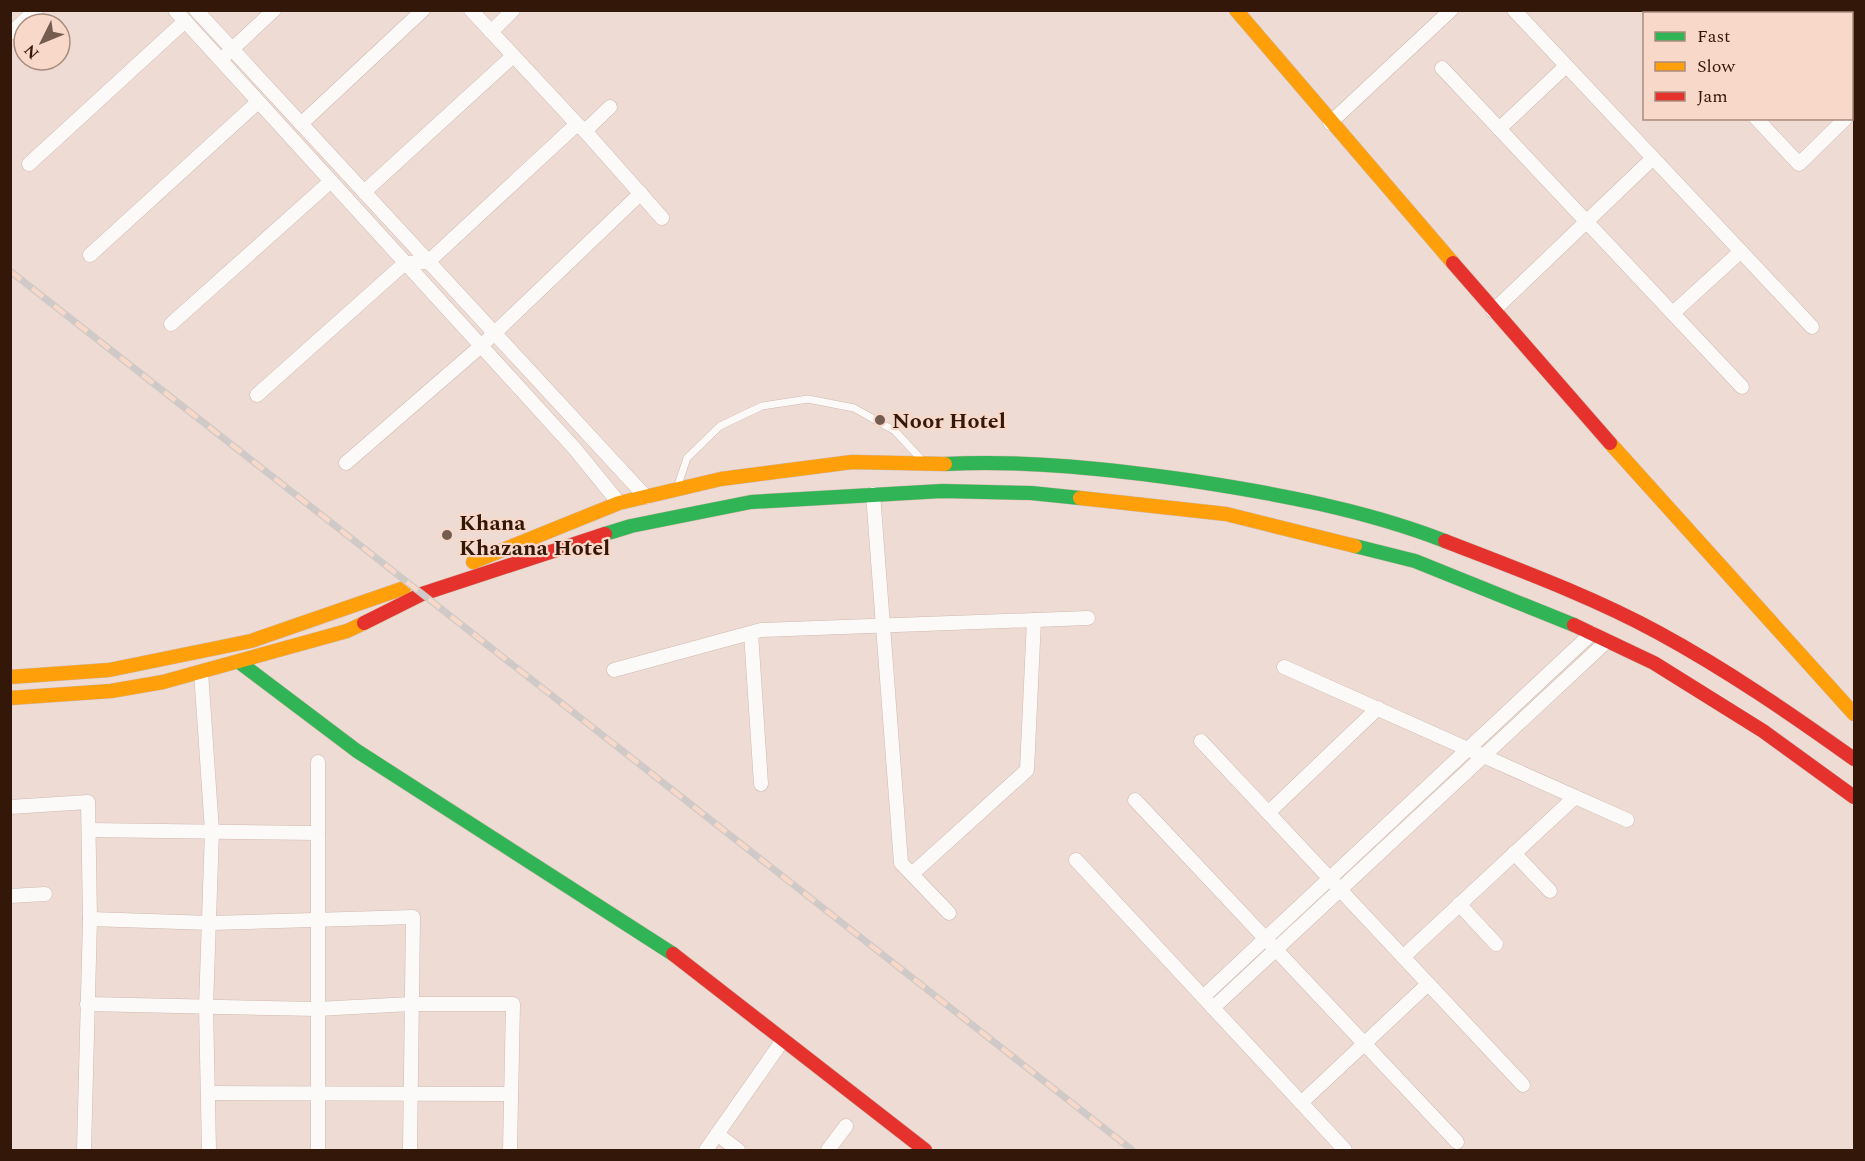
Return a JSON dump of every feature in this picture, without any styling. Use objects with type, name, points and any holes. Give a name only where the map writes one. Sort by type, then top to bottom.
[{"type":"main road","points":[[1236,10],[1493,312],[1854,714]]},
{"type":"main road","points":[[10,676],[109,670],[251,641],[412,586],[620,503],[721,479],[852,462],[927,465],[1005,460],[1139,473],[1275,493],[1414,529],[1537,577],[1658,632],[1763,695],[1854,759]]},
{"type":"main road","points":[[10,698],[111,692],[239,662],[347,631],[422,594],[631,526],[751,502],[942,491],[1031,493],[1226,514],[1415,561],[1547,612],[1654,663],[1753,725],[1854,797]]},
{"type":"main road","points":[[239,662],[357,750],[681,959],[924,1150]]},
{"type":"street","points":[[175,10],[481,346],[620,503]]},
{"type":"street","points":[[196,10],[646,497]]},
{"type":"street","points":[[220,60],[274,10]]},
{"type":"street","points":[[301,124],[423,10]]},
{"type":"street","points":[[471,10],[662,218]]},
{"type":"street","points":[[491,32],[513,10]]},
{"type":"street","points":[[1330,123],[1450,10]]},
{"type":"street","points":[[1514,10],[1812,327]]},
{"type":"street","points":[[29,164],[185,21]]},
{"type":"street","points":[[364,192],[513,56]]},
{"type":"street","points":[[1499,129],[1566,66]]},
{"type":"street","points":[[1442,68],[1742,387]]},
{"type":"street","points":[[90,255],[258,102]]},
{"type":"street","points":[[257,395],[405,263],[428,262],[581,128],[610,107]]},
{"type":"street","points":[[1758,120],[1799,164],[1844,120]]},
{"type":"street","points":[[1493,312],[1653,158]]},
{"type":"street","points":[[171,324],[331,181]]},
{"type":"street","points":[[346,463],[481,346],[641,194]]},
{"type":"street","points":[[1673,314],[1741,251]]},
{"type":"street","points":[[873,494],[901,863],[949,913]]},
{"type":"street","points":[[614,670],[751,633],[1088,618]]},
{"type":"street","points":[[912,874],[1027,770],[1034,620]]},
{"type":"street","points":[[751,633],[761,784]]},
{"type":"street","points":[[1203,997],[1592,633]]},
{"type":"street","points":[[1213,1008],[1607,640]]},
{"type":"street","points":[[1284,667],[1627,820]]},
{"type":"street","points":[[201,672],[212,831],[211,923],[206,1007],[209,1150]]},
{"type":"street","points":[[1268,813],[1378,708]]},
{"type":"street","points":[[1201,741],[1523,1085]]},
{"type":"street","points":[[318,762],[318,1150]]},
{"type":"street","points":[[1403,957],[1575,796]]},
{"type":"street","points":[[1135,800],[1456,1142]]},
{"type":"street","points":[[10,807],[88,802],[90,919],[84,1150]]},
{"type":"street","points":[[89,830],[318,833]]},
{"type":"street","points":[[1514,853],[1550,891]]},
{"type":"street","points":[[1076,860],[1345,1150]]},
{"type":"street","points":[[10,896],[45,894]]},
{"type":"street","points":[[1460,904],[1496,944]]},
{"type":"street","points":[[90,919],[211,923],[413,917],[410,1150]]},
{"type":"street","points":[[1301,1103],[1428,984]]},
{"type":"street","points":[[87,1004],[317,1009],[411,1004],[513,1004],[510,1150]]},
{"type":"street","points":[[706,1150],[783,1040]]},
{"type":"street","points":[[208,1093],[511,1094]]},
{"type":"street","points":[[828,1150],[846,1126]]},
{"type":"street","points":[[717,1134],[738,1150]]},
{"type":"lane","points":[[676,490],[687,459],[720,426],[762,406],[808,399],[854,408],[885,425],[895,431],[927,465]]},
{"type":"railway","points":[[10,271],[1132,1150]]},
{"type":"traffic: fast","points":[[945,464],[1007,463],[1070,466],[1194,481],[1321,504],[1384,520],[1445,541]]},
{"type":"traffic: fast","points":[[605,534],[631,526],[751,502],[942,491],[1031,493],[1080,498]]},
{"type":"traffic: fast","points":[[1355,546],[1415,561],[1574,625]]},
{"type":"traffic: fast","points":[[239,662],[357,751],[673,954]]},
{"type":"traffic: slow","points":[[1236,10],[1453,263]]},
{"type":"traffic: slow","points":[[1610,443],[1854,714]]},
{"type":"traffic: slow","points":[[473,562],[619,503],[721,479],[852,462],[945,464]]},
{"type":"traffic: slow","points":[[1080,498],[1226,514],[1355,546]]},
{"type":"traffic: slow","points":[[10,677],[109,670],[251,641],[404,588]]},
{"type":"traffic: slow","points":[[10,698],[111,691],[163,682],[347,631],[364,623]]},
{"type":"traffic: jam","points":[[1453,263],[1610,443]]},
{"type":"traffic: jam","points":[[364,623],[422,594],[605,534]]},
{"type":"traffic: jam","points":[[1445,541],[1580,595],[1659,633],[1758,693],[1854,759]]},
{"type":"traffic: jam","points":[[1574,625],[1654,663],[1763,731],[1854,797]]},
{"type":"traffic: jam","points":[[673,954],[925,1150]]},
{"type":"place","name":"Noor Hotel","points":[[880,420]]},
{"type":"place","name":"Khana Khazana Hotel","points":[[447,535]]}]
